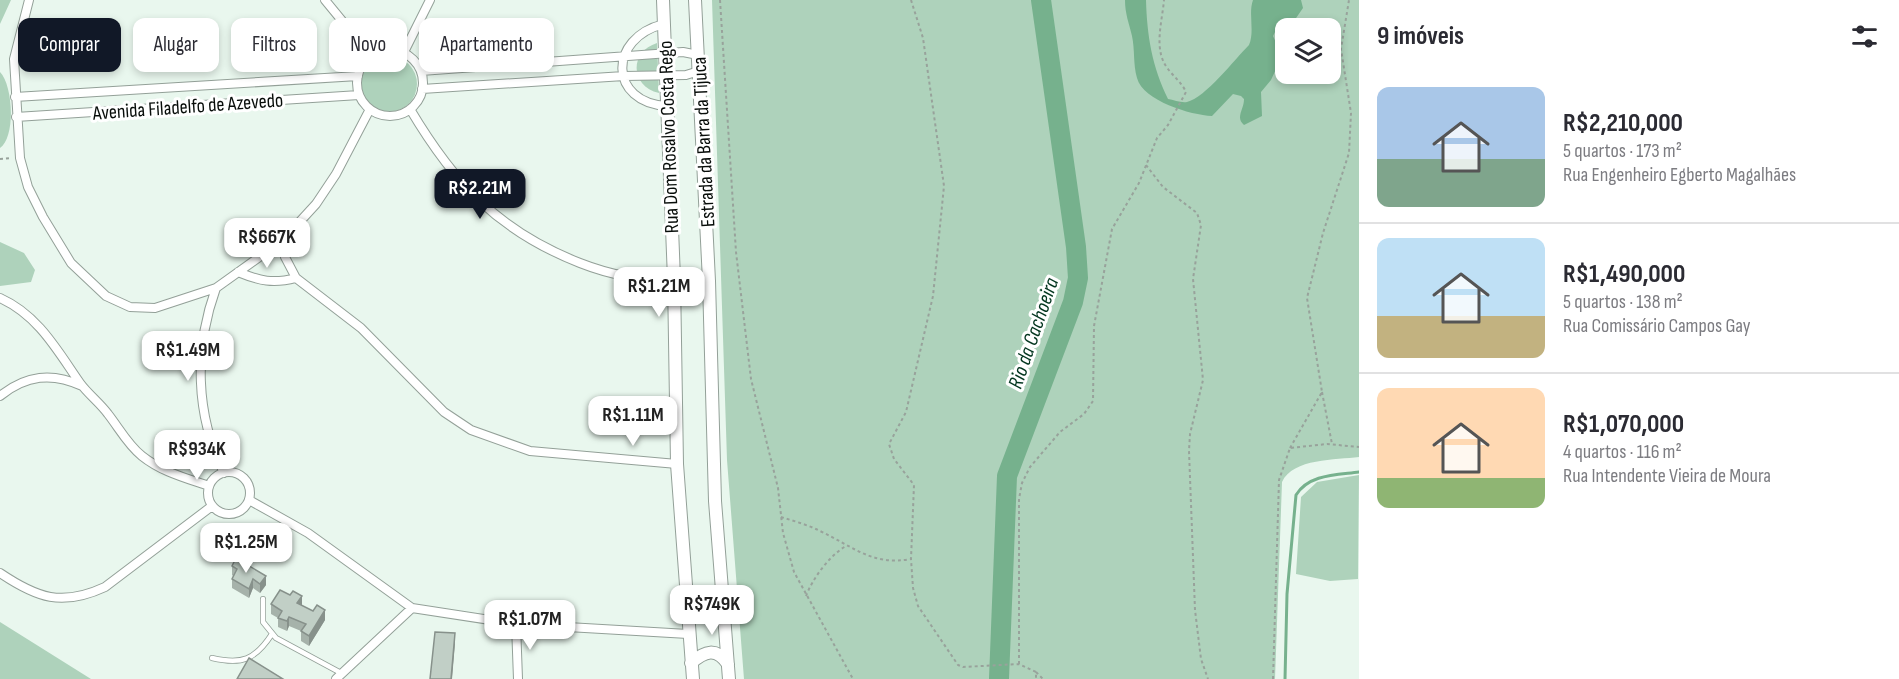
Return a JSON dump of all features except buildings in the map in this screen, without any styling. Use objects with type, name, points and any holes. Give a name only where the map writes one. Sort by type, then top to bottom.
[{"type":"main road","name":"Rua Dom Rosalvo Costa Rego","points":[[663,0],[674,279],[677,464],[688,634]]},
{"type":"main road","name":"Estrada da Barra da Tijuca","points":[[695,0],[709,280],[715,501],[729,679]]},
{"type":"main road","points":[[688,634],[693,679]]},
{"type":"main road","points":[[691,663],[700,654],[710,651],[720,655],[728,664]]},
{"type":"street","points":[[29,0],[19,30],[14,59],[20,158],[28,187],[56,241],[84,277],[106,296],[130,307],[156,308],[216,288],[283,240],[316,204],[336,174],[370,109]]},
{"type":"street","points":[[326,0],[340,18]]},
{"type":"street","points":[[407,46],[430,0]]},
{"type":"street","points":[[664,24],[643,31],[634,38],[623,56],[627,85],[640,99],[648,103],[667,106]]},
{"type":"street","points":[[554,61],[687,52],[698,55]]},
{"type":"street","points":[[407,54],[419,67]]},
{"type":"street","points":[[422,89],[624,76],[686,75],[699,71]]},
{"type":"street","points":[[359,72],[359,95],[370,109],[387,116],[399,115],[410,109],[422,89],[421,72]]},
{"type":"street","name":"Avenida Filadelfo de Azevedo","points":[[15,97],[358,76]]},
{"type":"street","name":"Avenida Filadelfo de Azevedo","points":[[16,117],[359,95]]},
{"type":"street","points":[[410,109],[443,162],[462,185],[506,225],[530,241],[600,272],[660,281],[674,279]]},
{"type":"street","points":[[283,240],[285,257],[296,278],[361,328],[444,412],[471,430],[530,452],[677,464]]},
{"type":"street","points":[[238,272],[263,282],[279,283],[296,278]]},
{"type":"street","points":[[216,288],[207,314],[203,338],[202,409],[211,444],[224,473]]},
{"type":"street","points":[[0,298],[18,306],[36,321],[82,386],[100,403],[132,447],[143,457],[159,467],[209,486]]},
{"type":"street","points":[[0,396],[15,385],[51,376],[82,386]]},
{"type":"street","points":[[224,473],[242,477],[249,488],[249,500],[241,510],[229,514],[212,506],[208,493],[209,486],[218,475],[224,473]]},
{"type":"street","points":[[249,500],[308,533],[412,608],[516,624],[688,634]]},
{"type":"street","points":[[0,573],[23,589],[57,599],[92,593],[105,587],[212,506]]},
{"type":"street","points":[[338,676],[412,608]]},
{"type":"street","points":[[516,624],[518,679]]},
{"type":"lane","points":[[263,599],[263,622],[272,634],[338,676]]},
{"type":"lane","points":[[212,658],[242,661],[261,650],[272,634]]},
{"type":"path","points":[[720,0],[736,252],[751,380],[778,488],[787,552],[806,596],[853,679]]},
{"type":"path","points":[[911,0],[923,38],[944,186],[933,296],[906,412],[889,444],[894,459],[914,485],[911,559],[913,588],[918,606],[958,665],[980,667],[1019,664],[1036,672],[1043,679]]},
{"type":"path","points":[[1019,664],[1019,499],[1022,483],[1030,467],[1060,432],[1084,414],[1093,401],[1094,326],[1112,229],[1139,183],[1157,138],[1168,125],[1180,99],[1186,92],[1168,69],[1159,48],[1164,0]]},
{"type":"path","points":[[1332,444],[1307,298],[1323,233],[1349,153],[1351,113],[1341,49],[1349,0]]},
{"type":"path","points":[[1146,165],[1163,188],[1197,213],[1201,225],[1193,279],[1203,380],[1190,434],[1189,451],[1195,610],[1201,659],[1208,679]]},
{"type":"path","points":[[1273,679],[1279,480],[1290,448],[1322,392]]},
{"type":"path","points":[[1290,448],[1332,444],[1359,447]]},
{"type":"path","points":[[781,517],[820,531],[846,546],[883,561],[911,559]]},
{"type":"path","points":[[806,596],[811,584],[838,550],[846,546]]},
{"type":"path","points":[[1036,672],[1036,679]]},
{"type":"shaded area","points":[[0,0],[11,0],[0,24]]},
{"type":"shaded area","points":[[712,0],[1359,0],[1359,457],[1305,464],[1295,468],[1282,482],[1275,679],[744,679],[727,460]]},
{"type":"shaded area","points":[[1125,0],[1146,0],[1151,51],[1158,75],[1168,99],[1187,102],[1211,86],[1249,45],[1253,0],[1301,0],[1303,8],[1296,18],[1275,18],[1273,36],[1275,71],[1261,92],[1262,116],[1244,125],[1240,119],[1244,103],[1241,96],[1233,94],[1212,116],[1181,110],[1148,94],[1137,78],[1133,41]]},
{"type":"shaded area","points":[[657,43],[659,93],[643,84],[637,69],[641,54],[648,47]]},
{"type":"shaded area","points":[[407,63],[416,79],[416,89],[409,104],[389,112],[369,104],[361,84],[364,72],[407,72]]},
{"type":"shaded area","points":[[0,72],[8,88],[11,111],[9,133],[0,148]]},
{"type":"shaded area","points":[[0,242],[24,253],[35,270],[31,282],[0,286]]},
{"type":"shaded area","points":[[1359,475],[1358,579],[1330,581],[1296,574],[1301,497],[1317,482]]},
{"type":"shaded area","points":[[0,622],[91,679],[0,679]]},
{"type":"waterway","name":"Rio da Cachoeira","points":[[999,679],[1007,476],[1073,302],[1078,278],[1076,247],[1041,0]]},
{"type":"waterway","points":[[1285,679],[1287,594],[1296,495],[1308,483],[1316,479],[1359,472]]}]
